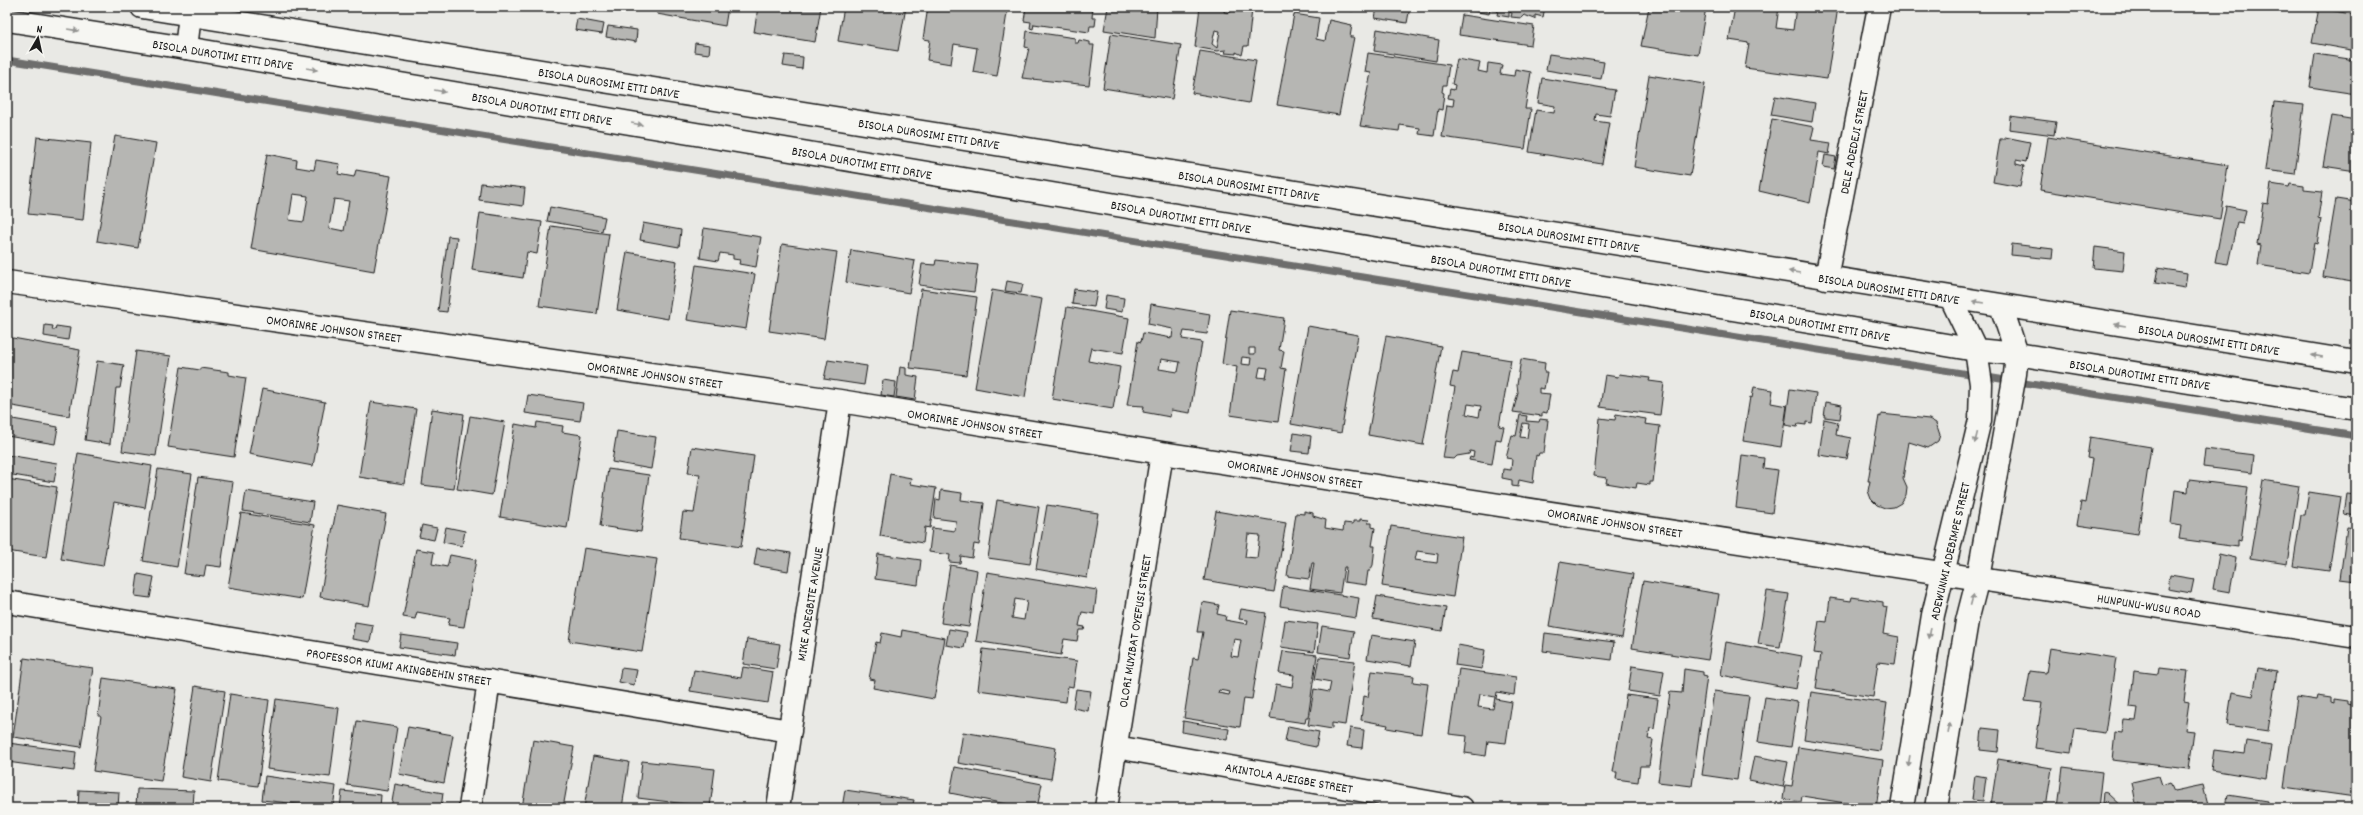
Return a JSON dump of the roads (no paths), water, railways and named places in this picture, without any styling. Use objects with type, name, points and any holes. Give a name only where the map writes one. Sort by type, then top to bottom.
[{"type":"main road","name":"BISOLA DUROSIMI ETTI DRIVE","points":[[142,7],[190,11],[1826,278],[2356,362]]},
{"type":"main road","name":"DELE ADEDEJI STREET","points":[[1826,278],[1879,7]]},
{"type":"main road","points":[[186,48],[190,11]]},
{"type":"main road","name":"BISOLA DUROTIMI ETTI DRIVE","points":[[7,20],[186,48],[1978,367],[2015,373],[2356,409]]},
{"type":"main road","name":"OMORINRE JOHNSON STREET","points":[[7,282],[840,401],[1162,453],[1942,572]]},
{"type":"main road","name":"ADEWUNMI ADEBIMPE STREET","points":[[1902,808],[1942,572],[1980,420],[1978,367],[1951,298]]},
{"type":"main road","points":[[1936,808],[1966,621],[1978,578],[2015,373],[2001,306]]},
{"type":"main road","name":"MIKE ADEGBITE AVENUE","points":[[778,808],[840,401]]},
{"type":"main road","name":"OLORI MUYIBAT OYEFUSI STREET","points":[[1106,808],[1162,453]]},
{"type":"main road","name":"HUNPUNU-WUSU ROAD","points":[[1942,572],[2356,637]]},
{"type":"main road","name":"PROFESSOR KIUMI AKINGBEHIN STREET","points":[[7,602],[790,731]]},
{"type":"main road","points":[[470,808],[489,681]]},
{"type":"main road","name":"AKINTOLA AJEIGBE STREET","points":[[1116,747],[1462,808]]},
{"type":"waterway","points":[[7,60],[2356,436]]}]
